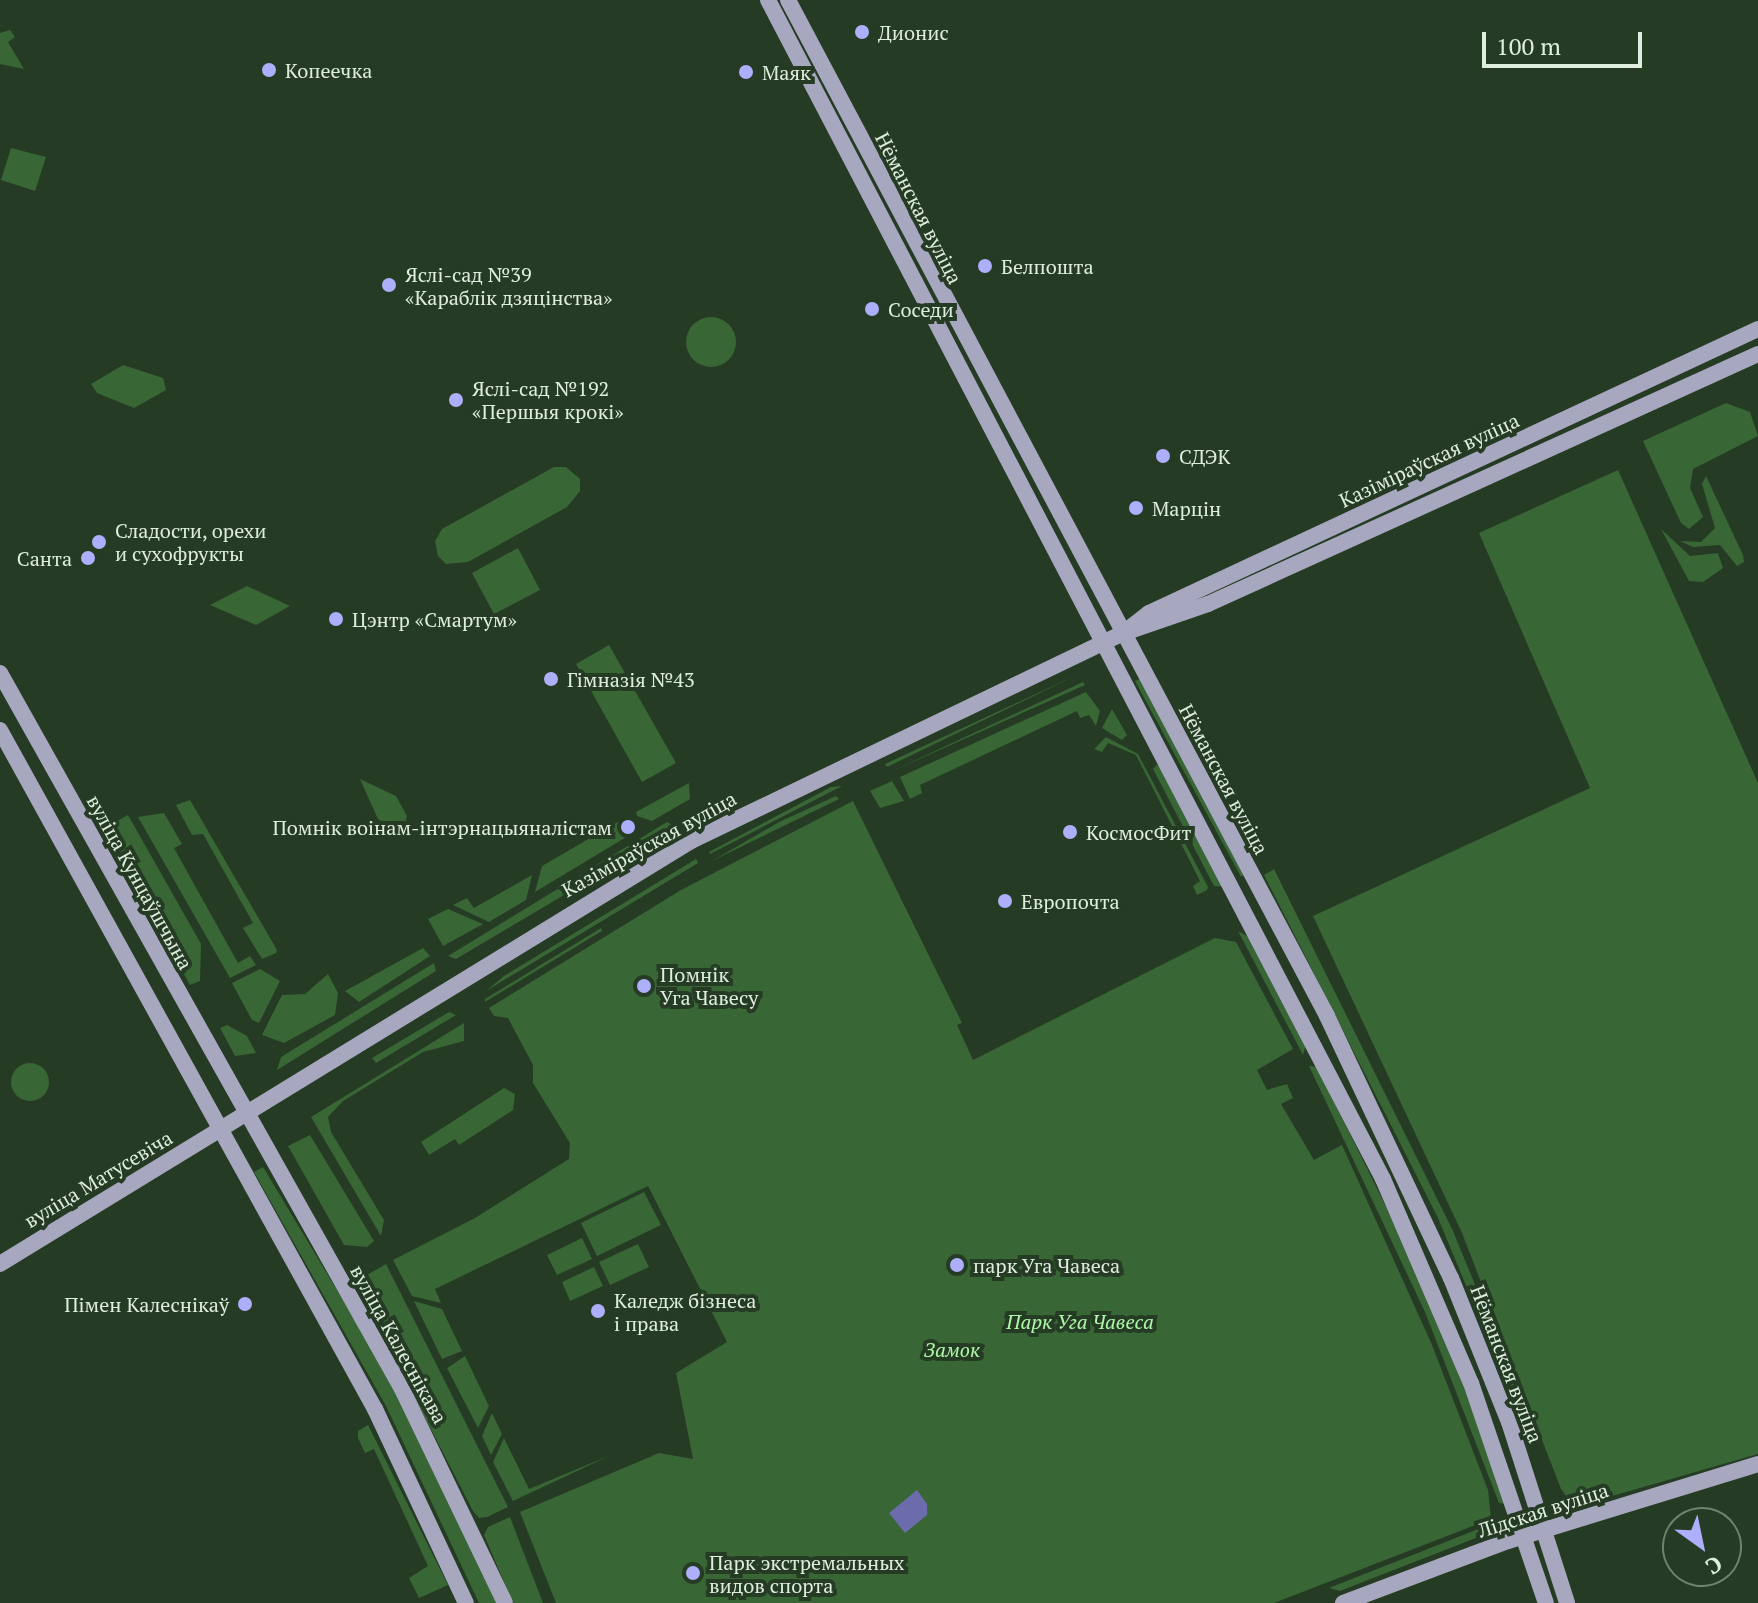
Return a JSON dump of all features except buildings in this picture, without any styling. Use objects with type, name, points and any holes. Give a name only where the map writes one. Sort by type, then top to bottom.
[{"type":"main road","name":"Нёманская вуліца","points":[[768,0],[1249,915],[1426,1274],[1525,1537],[1546,1603]]},
{"type":"main road","name":"Нёманская вуліца","points":[[788,0],[1122,634],[1269,905],[1451,1278],[1546,1529],[1567,1603]]},
{"type":"main road","name":"Казіміраўская вуліца","points":[[1122,634],[1149,613],[1758,329]]},
{"type":"main road","name":"Казіміраўская вуліца","points":[[217,1129],[691,841],[1104,642],[1156,626],[1208,604],[1758,354]]},
{"type":"main road","name":"вуліца Кунцаўшчына","points":[[0,673],[246,1111]]},
{"type":"main road","points":[[0,730],[217,1129],[375,1409],[466,1603]]},
{"type":"main road","points":[[1249,915],[1269,905]]},
{"type":"main road","name":"вуліца Калеснікава","points":[[246,1111],[428,1438],[505,1603]]},
{"type":"main road","name":"вуліца Матусевіча","points":[[0,1264],[217,1129]]},
{"type":"main road","name":"Лідская вуліца","points":[[1343,1603],[1546,1529],[1758,1464]]},
{"type":"green space","points":[[10,30],[15,37],[8,42],[24,69],[0,64],[0,33]]},
{"type":"green space","points":[[11,148],[46,157],[35,191],[1,180]]},
{"type":"green space","points":[[711,317],[729,324],[736,342],[729,360],[711,367],[693,360],[686,342],[693,324]]},
{"type":"green space","points":[[123,365],[163,378],[166,390],[134,408],[97,393],[91,384]]},
{"type":"green space","points":[[1726,403],[1750,412],[1758,436],[1693,469],[1690,488],[1703,517],[1689,529],[1681,523],[1643,441]]},
{"type":"green space","points":[[554,467],[566,467],[580,479],[580,491],[567,507],[468,562],[446,564],[438,556],[435,541],[442,529]]},
{"type":"green space","points":[[1618,470],[1758,783],[1758,1454],[1574,1507],[1561,1489],[1462,1233],[1313,916],[1590,788],[1479,533]]},
{"type":"green space","points":[[1706,476],[1743,555],[1744,562],[1737,566],[1720,545],[1693,547],[1680,541],[1701,542],[1715,528],[1702,484]]},
{"type":"green space","points":[[1661,529],[1690,556],[1718,553],[1723,568],[1703,582],[1689,581]]},
{"type":"green space","points":[[518,548],[540,590],[494,614],[472,573]]},
{"type":"green space","points":[[247,586],[290,606],[256,625],[210,605]]},
{"type":"green space","points":[[609,645],[676,763],[642,782],[576,664]]},
{"type":"green space","points":[[1081,673],[887,767],[885,764]]},
{"type":"green space","points":[[1140,679],[1244,875],[1241,877],[1135,681]]},
{"type":"green space","points":[[1083,682],[1085,685],[888,773]]},
{"type":"green space","points":[[1086,692],[1100,711],[1096,726],[1089,715],[1080,718],[1077,711],[920,785],[922,793],[910,799],[900,777]]},
{"type":"green space","points":[[1112,709],[1127,735],[1122,740],[1102,728]]},
{"type":"green space","points":[[1106,737],[1138,754],[1207,890],[1197,895],[1193,886],[1200,881],[1136,755],[1108,743],[1102,752],[1094,749]]},
{"type":"green space","points":[[1159,763],[1224,887],[1214,886],[1153,769]]},
{"type":"green space","points":[[360,779],[396,796],[407,816],[402,837],[378,819]]},
{"type":"green space","points":[[892,781],[904,801],[880,808],[870,791]]},
{"type":"green space","points":[[689,783],[690,799],[652,821],[637,816],[636,812]]},
{"type":"green space","points":[[842,786],[710,854],[831,787]]},
{"type":"green space","points":[[836,796],[839,799],[712,861],[779,822]]},
{"type":"green space","points":[[190,800],[276,953],[262,959],[243,928],[253,923],[203,834],[192,835],[176,805]]},
{"type":"green space","name":"Парк Уга Чавеса","points":[[853,801],[962,1023],[957,1025],[973,1060],[1215,938],[1236,942],[1293,1049],[1257,1070],[1267,1090],[1287,1084],[1293,1098],[1281,1104],[1314,1160],[1342,1145],[1432,1345],[1488,1490],[1491,1519],[1274,1603],[556,1603],[520,1512],[659,1453],[693,1459],[676,1373],[727,1342],[648,1186],[435,1289],[441,1303],[412,1296],[393,1260],[475,1218],[569,1159],[570,1143],[533,1083],[533,1065],[508,1018],[494,1016],[489,1008],[681,890]]},
{"type":"green space","points":[[164,813],[182,844],[174,848],[238,963],[250,956],[256,965],[230,978],[138,817]]},
{"type":"green space","points":[[128,815],[201,944],[200,981],[190,985],[103,829]]},
{"type":"green space","points":[[628,816],[633,825],[628,836],[535,892],[542,866]]},
{"type":"green space","points":[[667,822],[677,828],[456,959],[448,956]]},
{"type":"green space","points":[[696,859],[698,863],[486,991],[504,976]]},
{"type":"green space","points":[[1274,869],[1453,1231],[1524,1404],[1517,1408],[1438,1218],[1264,875]]},
{"type":"green space","points":[[532,875],[526,900],[489,922],[453,905],[467,898],[474,908]]},
{"type":"green space","points":[[448,909],[483,924],[443,946],[428,919]]},
{"type":"green space","points":[[601,928],[602,931],[485,1002],[485,999]]},
{"type":"green space","points":[[1238,931],[1251,938],[1306,1044],[1303,1055]]},
{"type":"green space","points":[[423,948],[430,956],[359,1002],[345,991]]},
{"type":"green space","points":[[434,963],[436,971],[277,1070],[281,1057]]},
{"type":"green space","points":[[260,969],[280,981],[259,1023],[252,1020],[232,983]]},
{"type":"green space","points":[[328,974],[338,993],[335,1015],[284,1043],[262,1035],[282,995],[305,994]]},
{"type":"green space","points":[[449,1012],[456,1015],[376,1063],[372,1058]]},
{"type":"green space","points":[[464,1023],[464,1041],[423,1052],[343,1101],[328,1117],[331,1132],[384,1220],[381,1236],[311,1117]]},
{"type":"green space","points":[[227,1025],[247,1036],[256,1053],[235,1056],[220,1028]]},
{"type":"green space","points":[[30,1063],[44,1068],[49,1082],[44,1096],[30,1101],[16,1096],[11,1082],[16,1068]]},
{"type":"green space","points":[[1309,1066],[1317,1067],[1396,1227],[1456,1366],[1508,1504],[1499,1503],[1425,1312]]},
{"type":"green space","points":[[504,1088],[515,1094],[513,1110],[459,1145],[455,1139],[429,1155],[421,1142]]},
{"type":"green space","points":[[310,1135],[374,1241],[367,1247],[344,1245],[288,1146]]},
{"type":"green space","points":[[263,1167],[391,1380],[497,1603],[479,1603],[386,1406],[254,1172]]},
{"type":"green space","points":[[644,1192],[661,1225],[597,1256],[581,1223]]},
{"type":"green space","points":[[582,1238],[592,1259],[557,1275],[547,1255]]},
{"type":"green space","points":[[638,1244],[649,1267],[610,1285],[599,1262]]},
{"type":"green space","points":[[386,1264],[508,1507],[487,1517],[479,1518],[473,1511],[364,1299],[367,1275]]},
{"type":"green space","points":[[594,1267],[603,1286],[570,1301],[562,1282]]},
{"type":"green space","points":[[414,1301],[442,1309],[462,1351],[442,1359]]},
{"type":"green space","points":[[465,1356],[489,1406],[478,1428],[447,1368]]},
{"type":"green space","points":[[492,1413],[502,1434],[491,1455],[482,1436]]},
{"type":"green space","points":[[368,1425],[448,1585],[419,1598],[409,1578],[428,1566],[374,1449],[365,1453],[358,1438],[358,1431]]},
{"type":"green space","points":[[504,1438],[529,1489],[611,1455],[513,1501],[493,1462]]},
{"type":"green space","points":[[510,1517],[543,1603],[513,1603],[484,1535],[488,1527]]},
{"type":"green space","points":[[1491,1524],[1499,1529],[1340,1591],[1329,1588]]},
{"type":"water","points":[[917,1490],[927,1504],[927,1515],[905,1533],[889,1513]]},
{"type":"place","name":"Дионис","points":[[862,32]]},
{"type":"place","name":"Копеечка","points":[[269,70]]},
{"type":"place","name":"Маяк","points":[[746,72]]},
{"type":"place","name":"Белпошта","points":[[985,266]]},
{"type":"place","name":"Яслі-сад №39 «Караблік дзяцінства»","points":[[389,285]]},
{"type":"place","name":"Соседи","points":[[872,309]]},
{"type":"place","name":"Яслі-сад №192 «Першыя крокі»","points":[[456,400]]},
{"type":"place","name":"СДЭК","points":[[1163,456]]},
{"type":"place","name":"Марцін","points":[[1136,508]]},
{"type":"place","name":"Сладости, орехи и сухофрукты","points":[[99,542]]},
{"type":"place","name":"Санта","points":[[88,558]]},
{"type":"place","name":"Цэнтр «Смартум»","points":[[336,619]]},
{"type":"place","name":"Гімназія №43","points":[[551,679]]},
{"type":"place","name":"Помнік воінам-інтэрнацыяналістам","points":[[628,827]]},
{"type":"place","name":"КосмосФит","points":[[1070,832]]},
{"type":"place","name":"Европочта","points":[[1005,901]]},
{"type":"place","name":"Помнік Уга Чавесу","points":[[644,986]]},
{"type":"place","name":"парк Уга Чавеса","points":[[957,1265]]},
{"type":"place","name":"Пімен Калеснікаў","points":[[245,1304]]},
{"type":"place","name":"Каледж бізнеса і права","points":[[598,1311]]},
{"type":"place","name":"Парк экстремальных видов спорта","points":[[693,1573]]},
{"type":"park label","name":"Замок","points":[[952,1349]]}]
